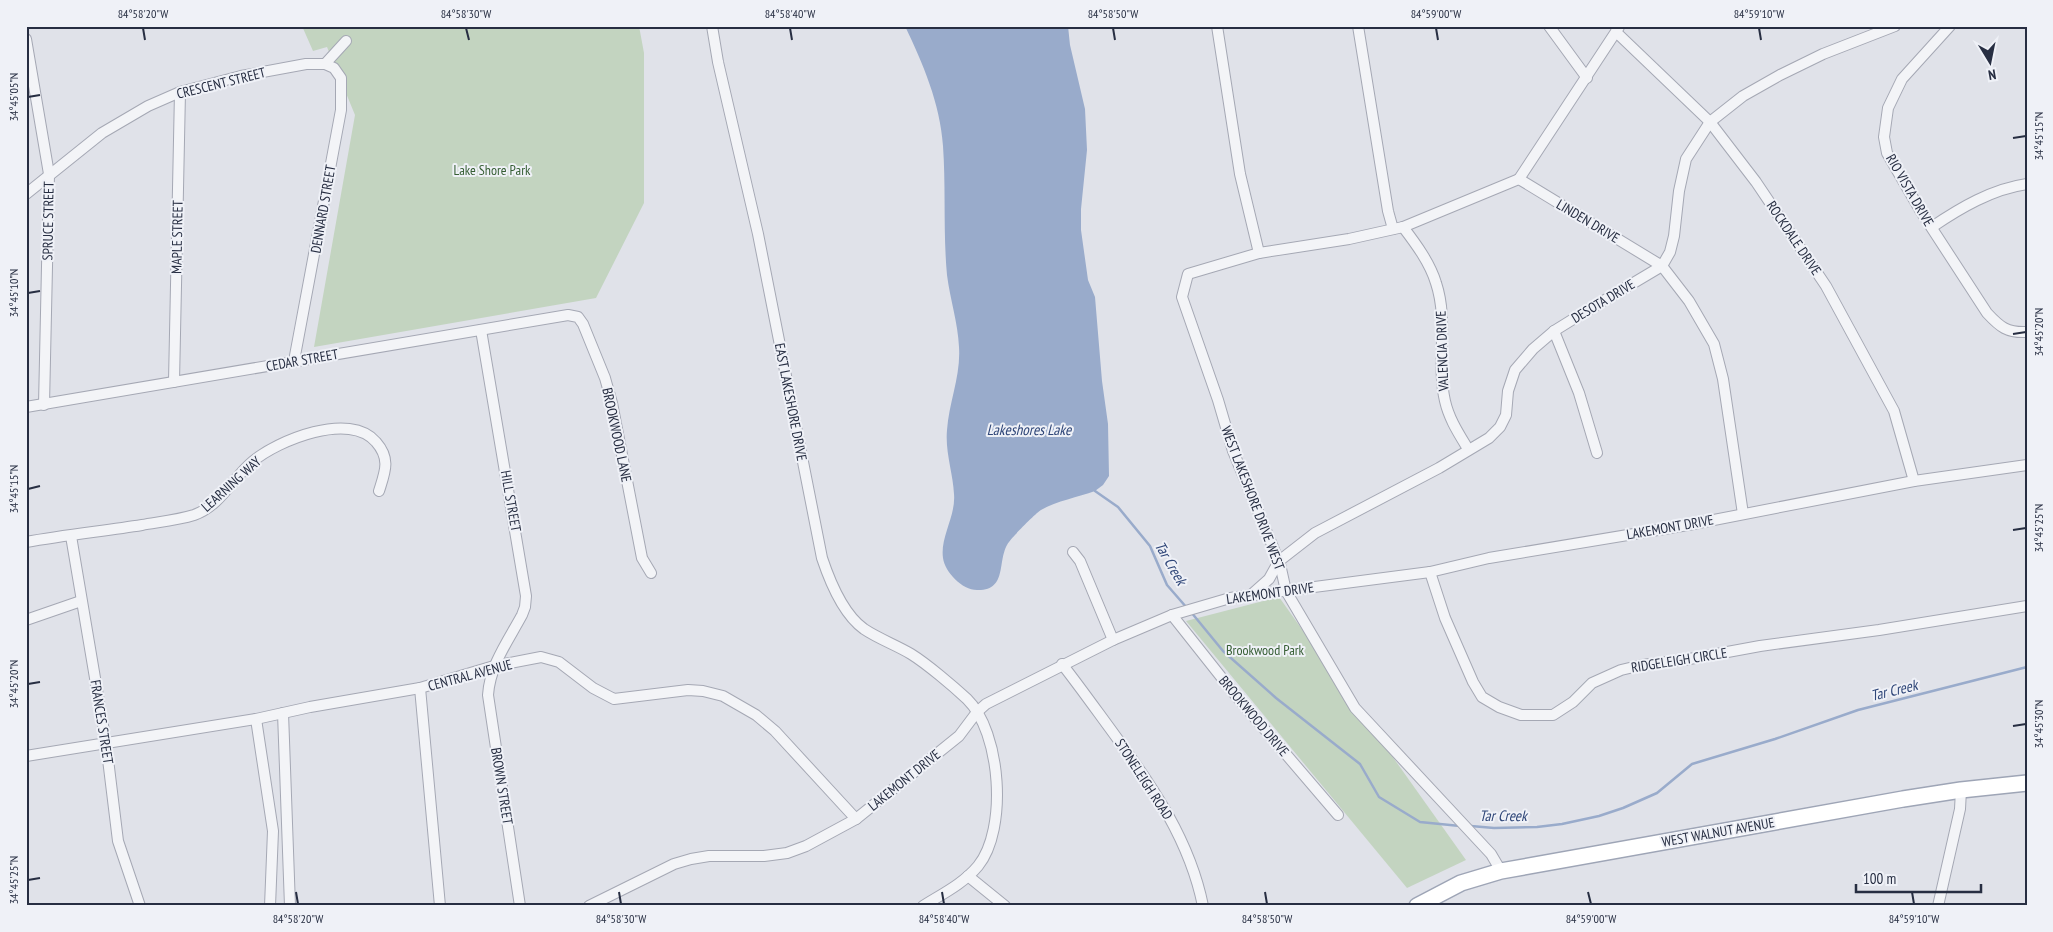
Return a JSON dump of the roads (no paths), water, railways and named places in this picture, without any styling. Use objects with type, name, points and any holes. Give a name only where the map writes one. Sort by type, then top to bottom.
[{"type":"main road","name":"WEST WALNUT AVENUE","points":[[1416,906],[1461,883],[1500,870],[1961,790],[2027,783]]},
{"type":"street","name":"EAST LAKESHORE DRIVE","points":[[712,26],[718,62],[758,234],[822,558],[828,576],[836,594],[862,628],[912,655],[968,700],[983,724],[990,750],[998,794],[994,830],[989,848],[978,866],[968,876],[923,906]]},
{"type":"street","points":[[1217,26],[1240,174],[1259,253],[1349,239],[1398,228],[1519,179],[1618,29]]},
{"type":"street","name":"VALENCIA DRIVE","points":[[1358,26],[1388,211],[1398,228],[1421,252],[1436,283],[1443,318],[1442,373],[1445,401],[1453,424],[1468,449]]},
{"type":"street","points":[[1549,26],[1587,78]]},
{"type":"street","points":[[1662,266],[1670,252],[1674,236],[1679,191],[1686,159],[1710,122],[1744,96],[1780,74],[1823,54],[1895,26]]},
{"type":"street","name":"RIO VISTA DRIVE","points":[[1950,26],[1902,79],[1888,108],[1884,137],[1887,153],[1987,312],[1998,324],[2009,331],[2027,332]]},
{"type":"street","name":"ROCKDALE DRIVE","points":[[1618,29],[1710,122],[1756,182],[1826,286],[1894,411],[1914,481]]},
{"type":"street","name":"SPRUCE STREET","points":[[26,39],[49,174],[44,405]]},
{"type":"street","points":[[325,64],[346,42]]},
{"type":"street","name":"CRESCENT STREET","points":[[26,194],[102,133],[148,106],[180,92],[241,76],[306,64],[325,64]]},
{"type":"street","name":"DENNARD STREET","points":[[294,362],[341,110],[341,78],[334,68],[325,64]]},
{"type":"street","name":"MAPLE STREET","points":[[174,382],[180,92]]},
{"type":"street","name":"LINDEN DRIVE","points":[[1519,179],[1662,266],[1689,301],[1714,344],[1723,379],[1743,514]]},
{"type":"street","points":[[1932,227],[1964,206],[2027,184]]},
{"type":"street","name":"WEST LAKESHORE DRIVE WEST","points":[[1259,253],[1188,274],[1182,297],[1218,400],[1233,451],[1279,561],[1286,591],[1355,708],[1491,854],[1500,870]]},
{"type":"street","name":"DESOTA DRIVE","points":[[1250,595],[1269,579],[1279,561],[1315,533],[1439,468],[1489,438],[1500,427],[1506,415],[1508,391],[1515,370],[1532,349],[1554,331],[1662,266]]},
{"type":"street","name":"CEDAR STREET","points":[[26,407],[568,315],[578,317]]},
{"type":"street","name":"BROOKWOOD LANE","points":[[578,317],[583,324],[605,378],[612,403],[642,558],[651,573]]},
{"type":"street","name":"HILL STREET","points":[[481,330],[526,596],[522,615],[494,666]]},
{"type":"street","points":[[1554,331],[1579,393],[1597,453]]},
{"type":"street","name":"LEARNING WAY","points":[[26,542],[171,520],[196,514],[208,509],[253,461],[273,448],[292,439],[338,428],[355,429],[372,436],[383,450],[386,469],[379,491]]},
{"type":"street","name":"LAKEMONT DRIVE","points":[[590,906],[674,864],[691,858],[709,856],[764,856],[787,853],[806,846],[856,819],[959,736],[976,712],[986,704],[1062,664],[1172,615],[1230,598],[1430,572],[1488,558],[1688,525],[1914,481],[2027,465]]},
{"type":"street","name":"FRANCES STREET","points":[[71,536],[106,743],[118,841],[140,906]]},
{"type":"street","points":[[1073,552],[1080,561],[1113,640]]},
{"type":"street","name":"RIDGELEIGH CIRCLE","points":[[1430,572],[1445,618],[1473,682],[1482,697],[1499,708],[1521,716],[1553,715],[1572,702],[1592,683],[1621,670],[1642,665],[2027,606]]},
{"type":"street","points":[[26,620],[81,601]]},
{"type":"street","name":"BROOKWOOD DRIVE","points":[[1172,615],[1237,696],[1338,815]]},
{"type":"street","name":"CENTRAL AVENUE","points":[[26,756],[256,719],[420,688],[494,666],[541,657],[559,662],[593,688],[614,699],[688,690],[704,691],[723,696],[756,715],[775,731],[856,819]]},
{"type":"street","name":"STONELEIGH ROAD","points":[[1062,664],[1140,769],[1159,798],[1186,849],[1203,906]]},
{"type":"street","name":"BROWN STREET","points":[[494,666],[489,682],[488,695],[520,906]]},
{"type":"street","points":[[420,688],[440,906]]},
{"type":"street","points":[[283,713],[290,906]]},
{"type":"street","points":[[256,719],[273,831],[270,906]]},
{"type":"street","points":[[1938,906],[1960,809],[1961,790]]},
{"type":"street","points":[[968,876],[1005,906]]},
{"type":"water","name":"Lakeshores Lake","points":[[905,26],[1068,26],[1070,45],[1085,109],[1087,150],[1081,209],[1081,230],[1088,280],[1095,297],[1102,381],[1108,424],[1109,476],[1103,485],[1095,491],[1054,504],[1034,515],[1009,542],[1005,549],[998,580],[987,589],[971,589],[960,584],[947,569],[943,558],[944,542],[954,502],[947,438],[948,420],[958,368],[959,347],[947,275],[944,162],[941,130],[930,84]]},
{"type":"waterway","name":"Tar Creek","points":[[1095,491],[1118,507],[1150,546],[1167,585],[1187,608]]},
{"type":"waterway","name":"Tar Creek","points":[[1191,612],[1223,651],[1276,698],[1360,764],[1379,797],[1420,822],[1460,826]]},
{"type":"waterway","name":"Tar Creek","points":[[1471,826],[1494,828],[1537,827],[1599,816],[1657,793],[1692,764],[1775,739],[1858,710],[2027,667]]},
{"type":"park label","name":"Lake Shore Park","points":[[492,170]]},
{"type":"park label","name":"Brookwood Park","points":[[1265,650]]}]
